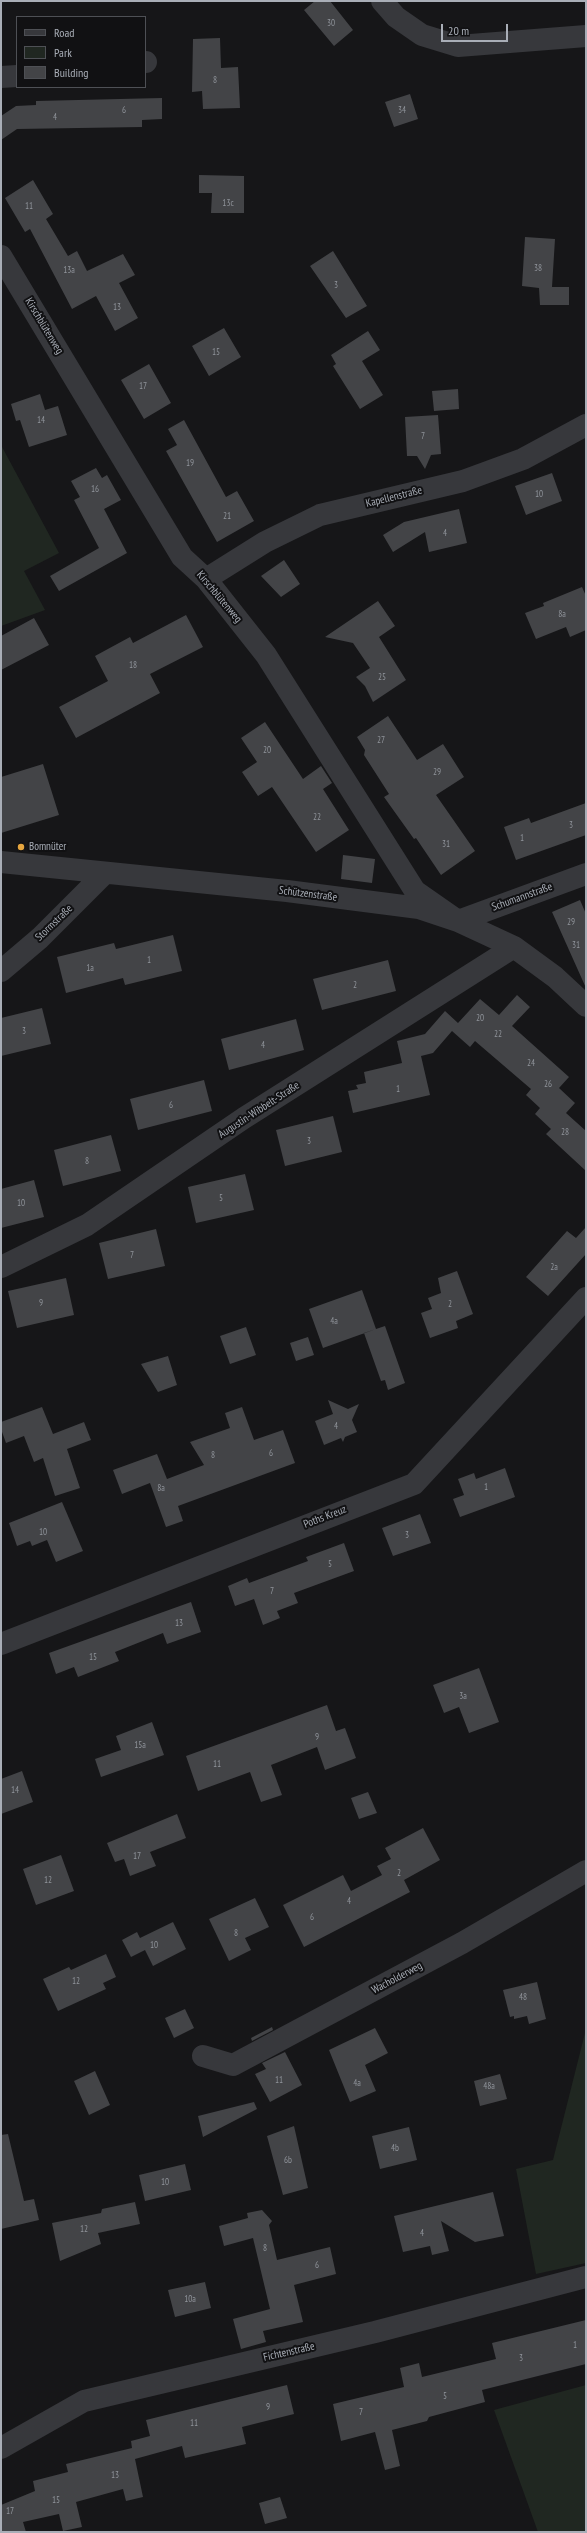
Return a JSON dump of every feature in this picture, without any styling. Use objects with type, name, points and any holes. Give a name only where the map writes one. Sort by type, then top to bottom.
[{"type":"street","points":[[382,1],[396,16],[422,34],[458,46],[514,44],[586,36]]},
{"type":"street","points":[[1,76],[16,76]]},
{"type":"street","name":"Kirschblütenweg","points":[[1,256],[182,557],[206,579],[266,655],[415,891],[458,921]]},
{"type":"street","name":"Kapellenstraße","points":[[206,579],[265,542],[320,515],[463,481],[523,459],[586,425]]},
{"type":"street","name":"Schützenstraße","points":[[1,862],[287,891],[419,908],[458,921],[514,947],[555,977],[586,1006]]},
{"type":"street","name":"Stormstraße","points":[[1,971],[40,938],[105,873]]},
{"type":"street","name":"Schumannstraße","points":[[458,921],[586,874]]},
{"type":"street","name":"Augustin-Wibbelt-Straße","points":[[1,1267],[87,1225],[244,1118],[514,947]]},
{"type":"street","name":"Poths Kreuz","points":[[1,1644],[414,1484],[586,1298]]},
{"type":"street","name":"Wacholderweg","points":[[203,2056],[233,2065],[462,1943],[586,1871]]},
{"type":"street","name":"Fichtenstraße","points":[[1,2448],[84,2401],[375,2332],[586,2277]]},
{"type":"green space","points":[[1,445],[59,553],[24,571],[45,610],[1,626]]},
{"type":"green space","points":[[586,2029],[586,2263],[536,2274],[516,2169],[553,2160]]},
{"type":"green space","points":[[586,2385],[586,2532],[538,2532],[494,2410]]},
{"type":"building","points":[[315,1],[330,1],[353,30],[334,46],[304,10]]},
{"type":"building","points":[[220,38],[221,68],[238,67],[240,108],[203,109],[202,91],[192,92],[193,39]]},
{"type":"building","points":[[410,94],[418,119],[394,127],[385,102]]},
{"type":"building","points":[[162,98],[162,119],[142,120],[142,127],[17,129],[1,140],[1,116],[16,106],[36,105],[36,101]]},
{"type":"building","points":[[199,175],[244,176],[244,213],[211,213],[212,193],[199,193]]},
{"type":"building","points":[[33,180],[53,214],[46,219],[68,256],[77,251],[87,271],[123,254],[135,275],[119,283],[138,318],[115,331],[96,296],[72,309],[30,229],[25,232],[5,198]]},
{"type":"building","points":[[525,237],[555,239],[552,287],[569,287],[569,305],[540,305],[539,288],[522,286]]},
{"type":"building","points":[[333,251],[367,306],[346,318],[310,266]]},
{"type":"building","points":[[224,328],[241,357],[209,376],[192,346]]},
{"type":"building","points":[[368,331],[380,350],[362,361],[383,395],[360,409],[333,366],[336,364],[331,355]]},
{"type":"building","points":[[149,364],[171,403],[144,419],[121,380]]},
{"type":"building","points":[[458,389],[459,409],[434,411],[432,391]]},
{"type":"building","points":[[40,394],[45,410],[58,406],[67,435],[29,447],[20,420],[16,421],[11,404]]},
{"type":"building","points":[[438,415],[441,454],[431,455],[425,469],[417,456],[407,456],[405,417]]},
{"type":"building","points":[[184,420],[226,497],[237,491],[254,521],[217,542],[166,451],[177,445],[168,429]]},
{"type":"building","points":[[96,468],[102,478],[107,475],[121,500],[104,509],[127,553],[59,591],[50,576],[99,548],[74,500],[80,497],[71,481]]},
{"type":"building","points":[[552,473],[562,501],[526,515],[515,486]]},
{"type":"building","points":[[459,509],[467,543],[429,552],[425,532],[393,552],[383,535],[404,522]]},
{"type":"building","points":[[284,560],[300,584],[281,597],[261,576]]},
{"type":"building","points":[[582,587],[586,596],[586,630],[570,637],[566,627],[536,639],[525,613],[544,606],[543,603]]},
{"type":"building","points":[[378,601],[395,626],[379,637],[406,680],[373,702],[365,686],[356,677],[370,668],[353,643],[325,637]]},
{"type":"building","points":[[186,615],[203,647],[150,674],[160,693],[76,738],[59,707],[108,681],[95,656],[130,637],[133,643]]},
{"type":"building","points":[[34,618],[49,645],[1,670],[1,636]]},
{"type":"building","points":[[388,716],[417,760],[443,744],[464,777],[436,795],[475,851],[441,875],[416,838],[414,839],[384,797],[389,794],[364,755],[365,750],[357,737]]},
{"type":"building","points":[[265,722],[303,779],[321,766],[332,783],[323,789],[349,830],[316,852],[272,787],[258,796],[242,772],[257,762],[241,738]]},
{"type":"building","points":[[43,764],[59,815],[1,833],[1,777]]},
{"type":"building","points":[[586,803],[586,835],[516,860],[504,827],[529,818],[531,823]]},
{"type":"building","points":[[343,855],[375,859],[372,883],[341,879]]},
{"type":"building","points":[[580,900],[586,914],[586,988],[552,912]]},
{"type":"building","points":[[173,935],[182,971],[125,985],[123,978],[66,993],[57,957],[114,943],[116,949]]},
{"type":"building","points":[[388,960],[396,991],[322,1010],[313,979]]},
{"type":"building","points":[[517,995],[530,1007],[512,1026],[569,1077],[559,1088],[575,1103],[566,1113],[586,1131],[586,1171],[546,1134],[551,1129],[535,1114],[540,1108],[526,1095],[531,1089],[475,1041],[470,1047],[452,1031],[433,1053],[421,1056],[430,1095],[353,1113],[348,1091],[358,1089],[356,1085],[366,1083],[364,1072],[402,1063],[397,1041],[425,1034],[445,1011],[458,1023],[480,999],[499,1015]]},
{"type":"building","points":[[42,1008],[51,1044],[1,1056],[1,1018]]},
{"type":"building","points":[[296,1019],[304,1050],[229,1070],[221,1039]]},
{"type":"building","points":[[204,1080],[212,1111],[138,1130],[130,1099]]},
{"type":"building","points":[[333,1116],[342,1152],[285,1166],[276,1130]]},
{"type":"building","points":[[111,1135],[121,1171],[63,1186],[54,1150]]},
{"type":"building","points":[[245,1174],[254,1210],[196,1223],[188,1187]]},
{"type":"building","points":[[34,1180],[44,1217],[1,1228],[1,1189]]},
{"type":"building","points":[[586,1227],[586,1254],[548,1296],[526,1277],[567,1231],[576,1238]]},
{"type":"building","points":[[156,1229],[165,1266],[108,1279],[99,1243]]},
{"type":"building","points":[[457,1271],[473,1314],[456,1321],[458,1328],[430,1338],[421,1313],[432,1309],[428,1298],[441,1293],[438,1278]]},
{"type":"building","points":[[66,1278],[74,1315],[17,1328],[8,1291]]},
{"type":"building","points":[[362,1290],[376,1329],[323,1348],[309,1309]]},
{"type":"building","points":[[385,1326],[405,1383],[388,1390],[385,1380],[381,1381],[364,1333]]},
{"type":"building","points":[[246,1327],[256,1355],[230,1364],[220,1336]]},
{"type":"building","points":[[308,1337],[314,1355],[296,1361],[290,1343]]},
{"type":"building","points":[[168,1356],[177,1385],[158,1392],[141,1364]]},
{"type":"building","points":[[328,1400],[348,1409],[359,1404],[352,1420],[357,1432],[345,1437],[343,1442],[341,1438],[324,1445],[315,1421],[333,1414]]},
{"type":"building","points":[[42,1407],[53,1434],[84,1422],[91,1440],[67,1449],[80,1488],[55,1496],[43,1458],[34,1462],[24,1436],[6,1443],[1,1429],[1,1422]]},
{"type":"building","points":[[242,1407],[254,1440],[283,1430],[295,1463],[178,1506],[183,1521],[166,1527],[150,1483],[122,1494],[113,1470],[157,1454],[167,1479],[204,1465],[190,1442],[230,1428],[225,1413]]},
{"type":"building","points":[[505,1468],[515,1497],[460,1517],[453,1499],[464,1495],[458,1479],[474,1473],[476,1479]]},
{"type":"building","points":[[62,1502],[83,1551],[56,1562],[47,1540],[32,1546],[30,1541],[17,1546],[9,1523]]},
{"type":"building","points":[[420,1514],[431,1543],[393,1556],[382,1528]]},
{"type":"building","points":[[344,1543],[354,1571],[294,1593],[298,1603],[277,1611],[280,1618],[263,1625],[254,1599],[235,1606],[228,1586],[247,1578],[249,1583],[308,1561],[306,1557]]},
{"type":"building","points":[[191,1602],[201,1632],[167,1644],[163,1633],[115,1652],[119,1661],[78,1677],[74,1667],[56,1674],[49,1653]]},
{"type":"building","points":[[479,1668],[499,1722],[469,1733],[459,1707],[444,1713],[433,1685]]},
{"type":"building","points":[[327,1705],[336,1731],[345,1728],[356,1758],[325,1770],[317,1747],[271,1765],[282,1795],[261,1802],[250,1772],[198,1791],[186,1756]]},
{"type":"building","points":[[152,1722],[164,1755],[101,1777],[95,1759],[121,1750],[116,1736]]},
{"type":"building","points":[[22,1771],[33,1802],[1,1814],[1,1779]]},
{"type":"building","points":[[368,1792],[377,1813],[359,1819],[351,1798]]},
{"type":"building","points":[[177,1814],[186,1838],[150,1852],[156,1866],[130,1876],[124,1859],[115,1862],[107,1843]]},
{"type":"building","points":[[423,1828],[440,1860],[404,1880],[410,1892],[304,1947],[283,1905],[343,1875],[351,1891],[382,1875],[377,1866],[391,1859],[385,1848]]},
{"type":"building","points":[[61,1855],[74,1891],[36,1905],[23,1869]]},
{"type":"building","points":[[255,1898],[269,1927],[245,1938],[251,1950],[229,1961],[209,1919]]},
{"type":"building","points":[[173,1922],[186,1949],[153,1966],[145,1950],[131,1957],[122,1940],[137,1932],[140,1938]]},
{"type":"building","points":[[106,1954],[116,1977],[103,1983],[106,1989],[58,2011],[43,1979],[69,1967],[71,1970]]},
{"type":"building","points":[[537,1982],[546,2019],[529,2024],[527,2016],[514,2019],[514,2016],[510,2017],[503,1990]]},
{"type":"building","points":[[185,2009],[194,2028],[174,2038],[165,2018]]},
{"type":"building","points":[[272,2027],[273,2030],[252,2041],[251,2038]]},
{"type":"building","points":[[375,2028],[388,2053],[365,2065],[376,2091],[350,2102],[329,2050]]},
{"type":"building","points":[[285,2052],[302,2085],[270,2102],[255,2074],[266,2069],[262,2063]]},
{"type":"building","points":[[95,2071],[110,2105],[89,2115],[74,2081]]},
{"type":"building","points":[[500,2074],[507,2099],[480,2106],[474,2081]]},
{"type":"building","points":[[254,2102],[257,2109],[203,2137],[198,2116]]},
{"type":"building","points":[[294,2126],[308,2188],[283,2195],[267,2136]]},
{"type":"building","points":[[409,2127],[417,2160],[380,2169],[372,2136]]},
{"type":"building","points":[[8,2134],[24,2201],[34,2199],[39,2220],[1,2229],[1,2135]]},
{"type":"building","points":[[185,2164],[191,2190],[145,2201],[139,2175]]},
{"type":"building","points":[[493,2192],[504,2236],[475,2242],[441,2221],[449,2251],[432,2255],[430,2246],[403,2252],[394,2216]]},
{"type":"building","points":[[135,2202],[140,2224],[98,2233],[101,2244],[60,2261],[52,2223],[101,2213],[102,2209]]},
{"type":"building","points":[[262,2210],[272,2221],[269,2225],[277,2260],[330,2247],[336,2274],[294,2285],[303,2322],[263,2331],[266,2342],[241,2349],[233,2319],[270,2309],[253,2238],[224,2246],[219,2226],[248,2218],[247,2213]]},
{"type":"building","points":[[205,2282],[211,2308],[175,2317],[168,2290]]},
{"type":"building","points":[[586,2320],[586,2364],[482,2390],[485,2402],[429,2417],[427,2421],[392,2430],[400,2466],[385,2470],[375,2432],[341,2441],[333,2404],[404,2387],[400,2368],[419,2363],[422,2377],[496,2359],[492,2343]]},
{"type":"building","points":[[287,2385],[294,2414],[242,2427],[246,2444],[185,2458],[182,2446],[135,2459],[143,2497],[126,2501],[123,2489],[76,2502],[82,2527],[63,2531],[59,2514],[23,2522],[26,2532],[1,2532],[1,2505],[35,2491],[33,2481],[68,2472],[66,2464],[132,2448],[131,2441],[150,2436],[146,2420]]},
{"type":"building","points":[[280,2497],[287,2518],[265,2524],[259,2503]]},
{"type":"place","name":"Bomnüter","points":[[21,847]]}]
